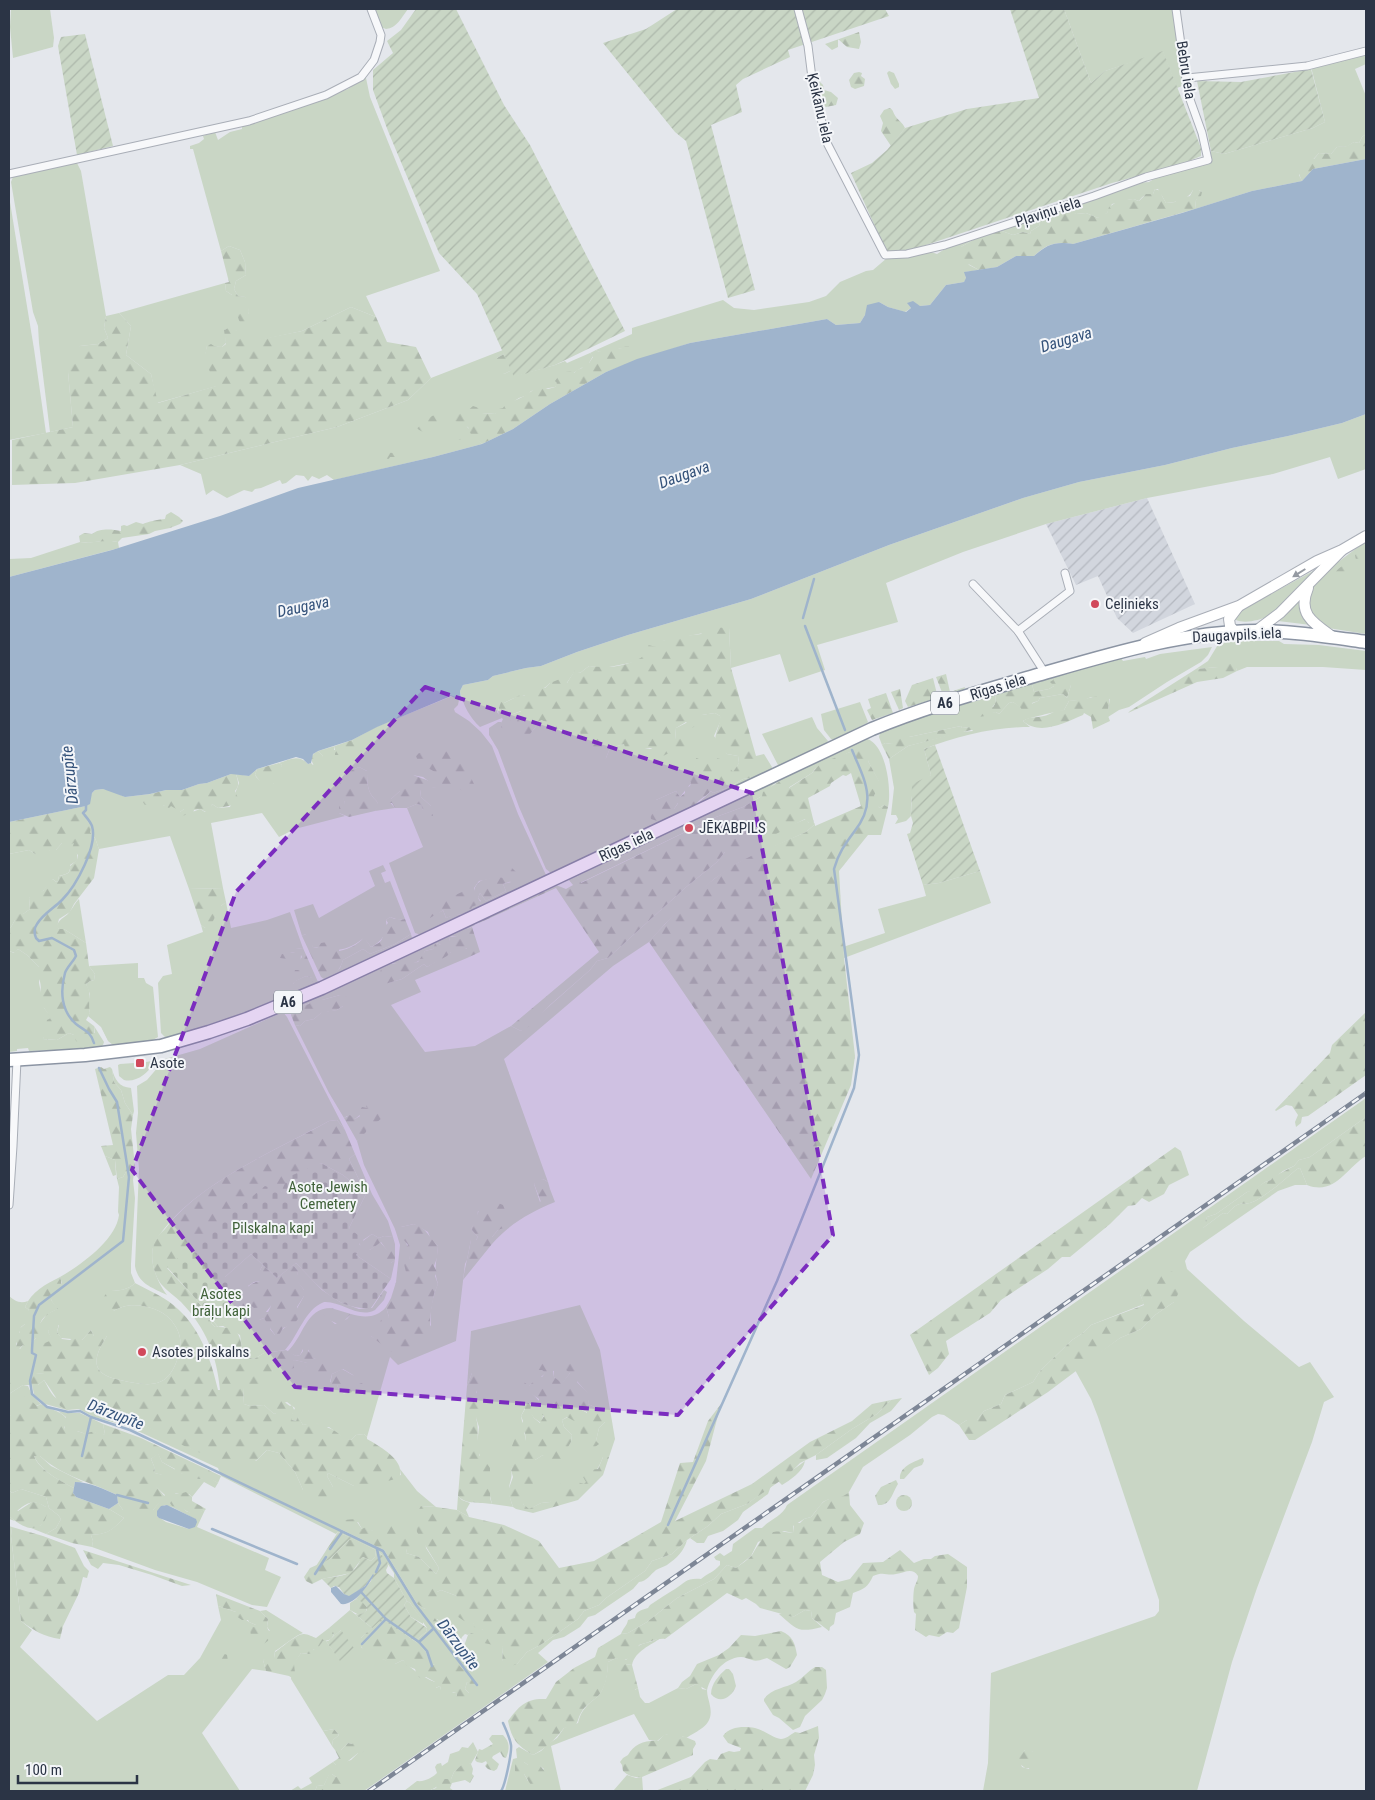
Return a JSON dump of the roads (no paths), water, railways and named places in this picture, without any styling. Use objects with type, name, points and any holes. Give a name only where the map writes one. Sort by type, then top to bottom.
[{"type":"highway","name":"Daugavpils iela","points":[[1138,647],[1196,636],[1256,631],[1366,642]]},
{"type":"highway","name":"Rīgas iela","points":[[13,1060],[85,1055],[154,1047],[209,1032],[322,988],[881,725],[908,714],[1138,647]]},
{"type":"main road","name":"Rīgas iela","points":[[1138,647],[1171,631],[1239,606],[1366,536]]},
{"type":"main road","points":[[1256,631],[1280,613],[1342,550]]},
{"type":"main road","points":[[1310,583],[1304,598],[1306,614],[1313,622],[1334,638]]},
{"type":"main road","points":[[1235,632],[1230,626],[1229,619],[1239,606]]},
{"type":"street","points":[[9,174],[249,122],[351,84],[369,70],[378,50],[380,36],[371,9]]},
{"type":"street","name":"Ķeikānu iela","points":[[798,9],[808,46],[813,86],[826,143],[885,255]]},
{"type":"street","name":"Bebru iela","points":[[1176,9],[1188,94],[1202,133],[1208,160]]},
{"type":"street","points":[[1187,78],[1307,66],[1366,51]]},
{"type":"street","name":"Pļaviņu iela","points":[[885,255],[907,254],[945,245],[1146,177],[1208,160]]},
{"type":"street","points":[[1018,631],[1070,591],[1065,573]]},
{"type":"street","points":[[973,584],[1018,631],[1045,673]]},
{"type":"street","points":[[9,1205],[14,1146],[13,1060]]},
{"type":"water","name":"Daugava","points":[[1366,159],[1366,414],[1342,423],[1165,465],[1079,482],[1023,498],[889,545],[751,599],[628,635],[541,666],[493,676],[488,680],[463,685],[459,700],[451,696],[377,727],[352,740],[318,751],[313,754],[311,763],[308,764],[303,759],[296,757],[257,769],[249,776],[231,774],[182,790],[166,790],[150,794],[125,797],[103,789],[95,790],[92,793],[90,804],[86,806],[9,822],[9,577],[112,550],[220,516],[298,488],[482,444],[513,429],[550,404],[606,372],[637,359],[690,343],[827,319],[836,325],[860,323],[865,315],[867,305],[879,302],[888,307],[906,312],[911,308],[907,303],[913,301],[920,306],[930,305],[946,285],[964,282],[966,278],[964,272],[997,267],[1016,256],[1034,256],[1052,244],[1073,244],[1252,191],[1302,181],[1313,169]]},
{"type":"water","points":[[75,1482],[102,1488],[117,1495],[118,1503],[109,1509],[76,1497],[73,1493]]},
{"type":"water","points":[[167,1505],[196,1519],[195,1527],[189,1529],[159,1518],[157,1511],[161,1506]]},
{"type":"water","points":[[373,1574],[364,1590],[351,1602],[341,1604],[331,1592],[331,1588],[336,1586],[349,1596],[365,1586]]},
{"type":"waterway","points":[[803,618],[814,579]]},
{"type":"waterway","points":[[805,626],[845,730]]},
{"type":"waterway","points":[[668,1525],[777,1281],[854,1088],[859,1055],[834,869],[842,849],[866,811],[867,791],[865,782],[852,750]]},
{"type":"waterway","name":"Dārzupīte","points":[[86,805],[86,810],[83,813],[92,826],[93,834],[89,855],[68,894],[39,920],[35,927],[35,932],[36,938],[39,941],[52,938],[74,950],[76,956],[66,971],[63,980],[63,1000],[71,1019],[89,1034],[94,1043]]},
{"type":"waterway","name":"Dārzupīte","points":[[99,1068],[117,1102],[129,1177],[123,1241],[39,1305],[34,1316],[32,1353],[36,1355],[30,1381],[32,1394],[47,1407],[68,1412],[80,1411],[91,1417],[130,1430],[383,1551],[416,1605],[477,1685]]},
{"type":"waterway","points":[[82,1456],[91,1417]]},
{"type":"waterway","points":[[117,1495],[148,1503]]},
{"type":"waterway","points":[[212,1529],[297,1564]]},
{"type":"waterway","points":[[330,1549],[342,1532]]},
{"type":"waterway","points":[[376,1572],[380,1563],[377,1549]]},
{"type":"waterway","points":[[315,1574],[326,1557]]},
{"type":"waterway","points":[[361,1592],[386,1619],[419,1642],[433,1629]]},
{"type":"waterway","points":[[362,1644],[386,1619]]},
{"type":"waterway","points":[[419,1642],[427,1651],[432,1666]]},
{"type":"waterway","name":"Dārzupīte","points":[[501,1791],[511,1749],[510,1740],[503,1723]]},
{"type":"railway","points":[[369,1791],[1366,1093]]},
{"type":"place","name":"Ceļinieks","points":[[1095,604]]},
{"type":"place","name":"JĒKABPILS","points":[[689,828]]},
{"type":"place","name":"Asote","points":[[140,1063]]},
{"type":"place","name":"Asotes pilskalns","points":[[142,1352]]},
{"type":"park label","name":"Asote Jewish Cemetery","points":[[328,1196]]},
{"type":"park label","name":"Pilskalna kapi","points":[[273,1228]]},
{"type":"park label","name":"Asotes brāļu kapi","points":[[221,1302]]}]
